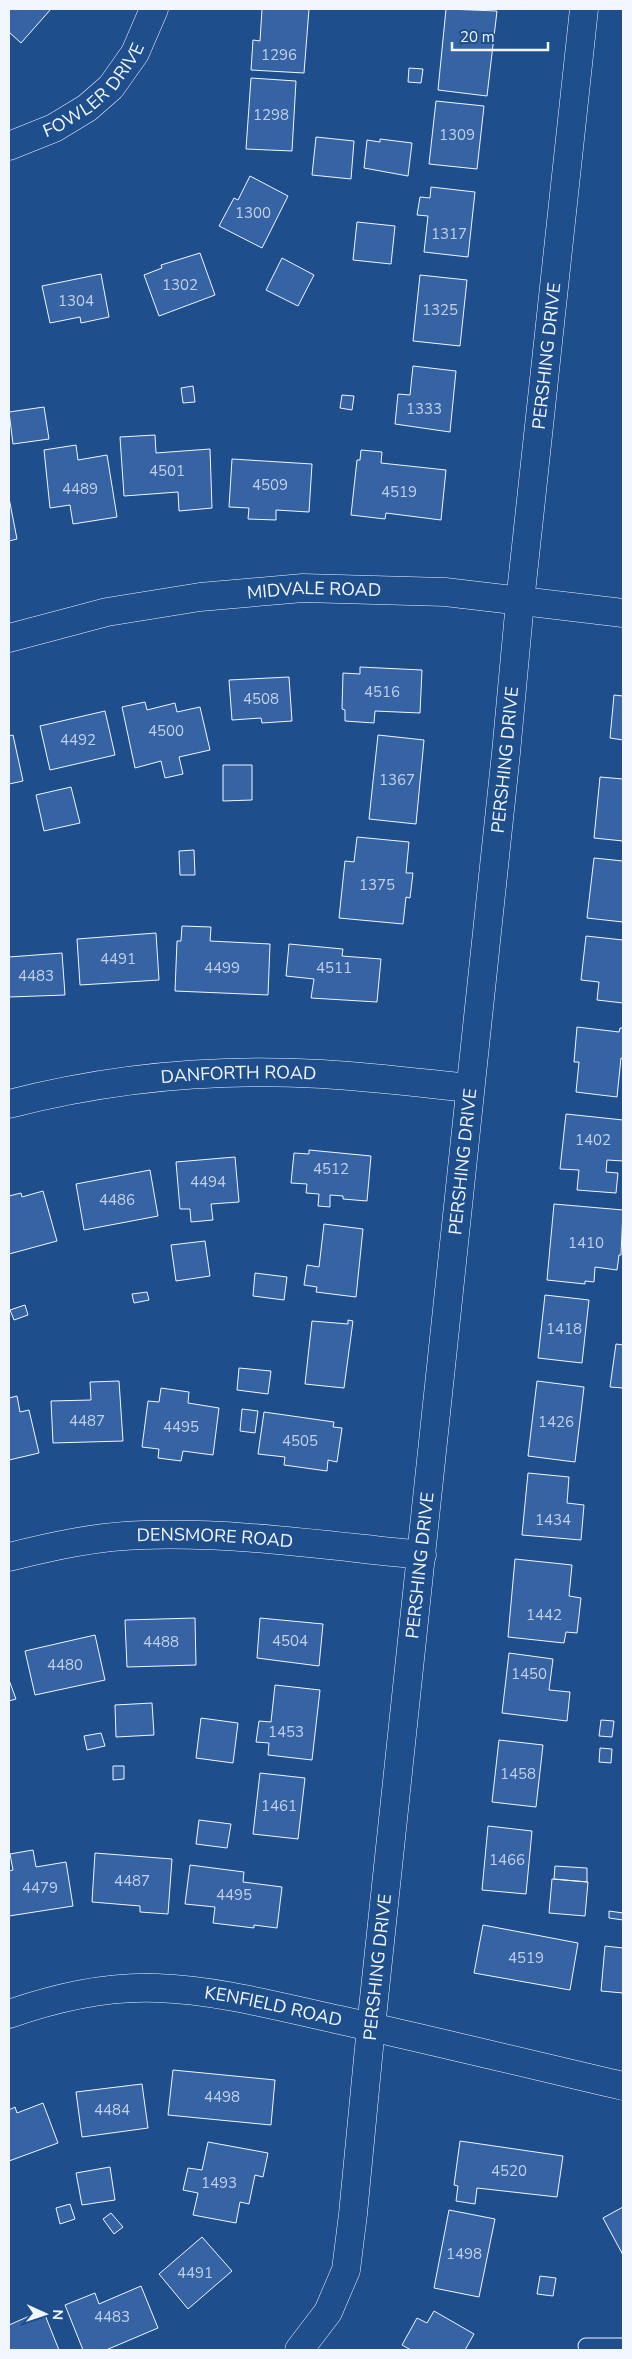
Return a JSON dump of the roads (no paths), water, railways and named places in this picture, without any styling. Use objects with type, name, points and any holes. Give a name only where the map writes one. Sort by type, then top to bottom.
[{"type":"street","name":"FOWLER DRIVE","points":[[9,146],[54,128],[87,108],[111,86],[135,53],[154,9]]},
{"type":"street","name":"PERSHING DRIVE","points":[[299,2350],[328,2312],[346,2270],[354,2214],[371,2027],[584,9]]},
{"type":"street","name":"MIDVALE ROAD","points":[[9,638],[107,612],[200,597],[303,588],[445,592],[623,613]]},
{"type":"street","name":"DANFORTH ROAD","points":[[9,1104],[62,1090],[151,1078],[249,1073],[321,1074],[470,1088]]},
{"type":"street","name":"DENSMORE ROAD","points":[[9,1557],[63,1544],[142,1534],[231,1536],[422,1555]]},
{"type":"street","name":"KENFIELD ROAD","points":[[9,2014],[41,2002],[115,1990],[156,1988],[207,1993],[371,2027],[623,2086]]},
{"type":"lane","points":[[586,2346],[623,2346]]}]
